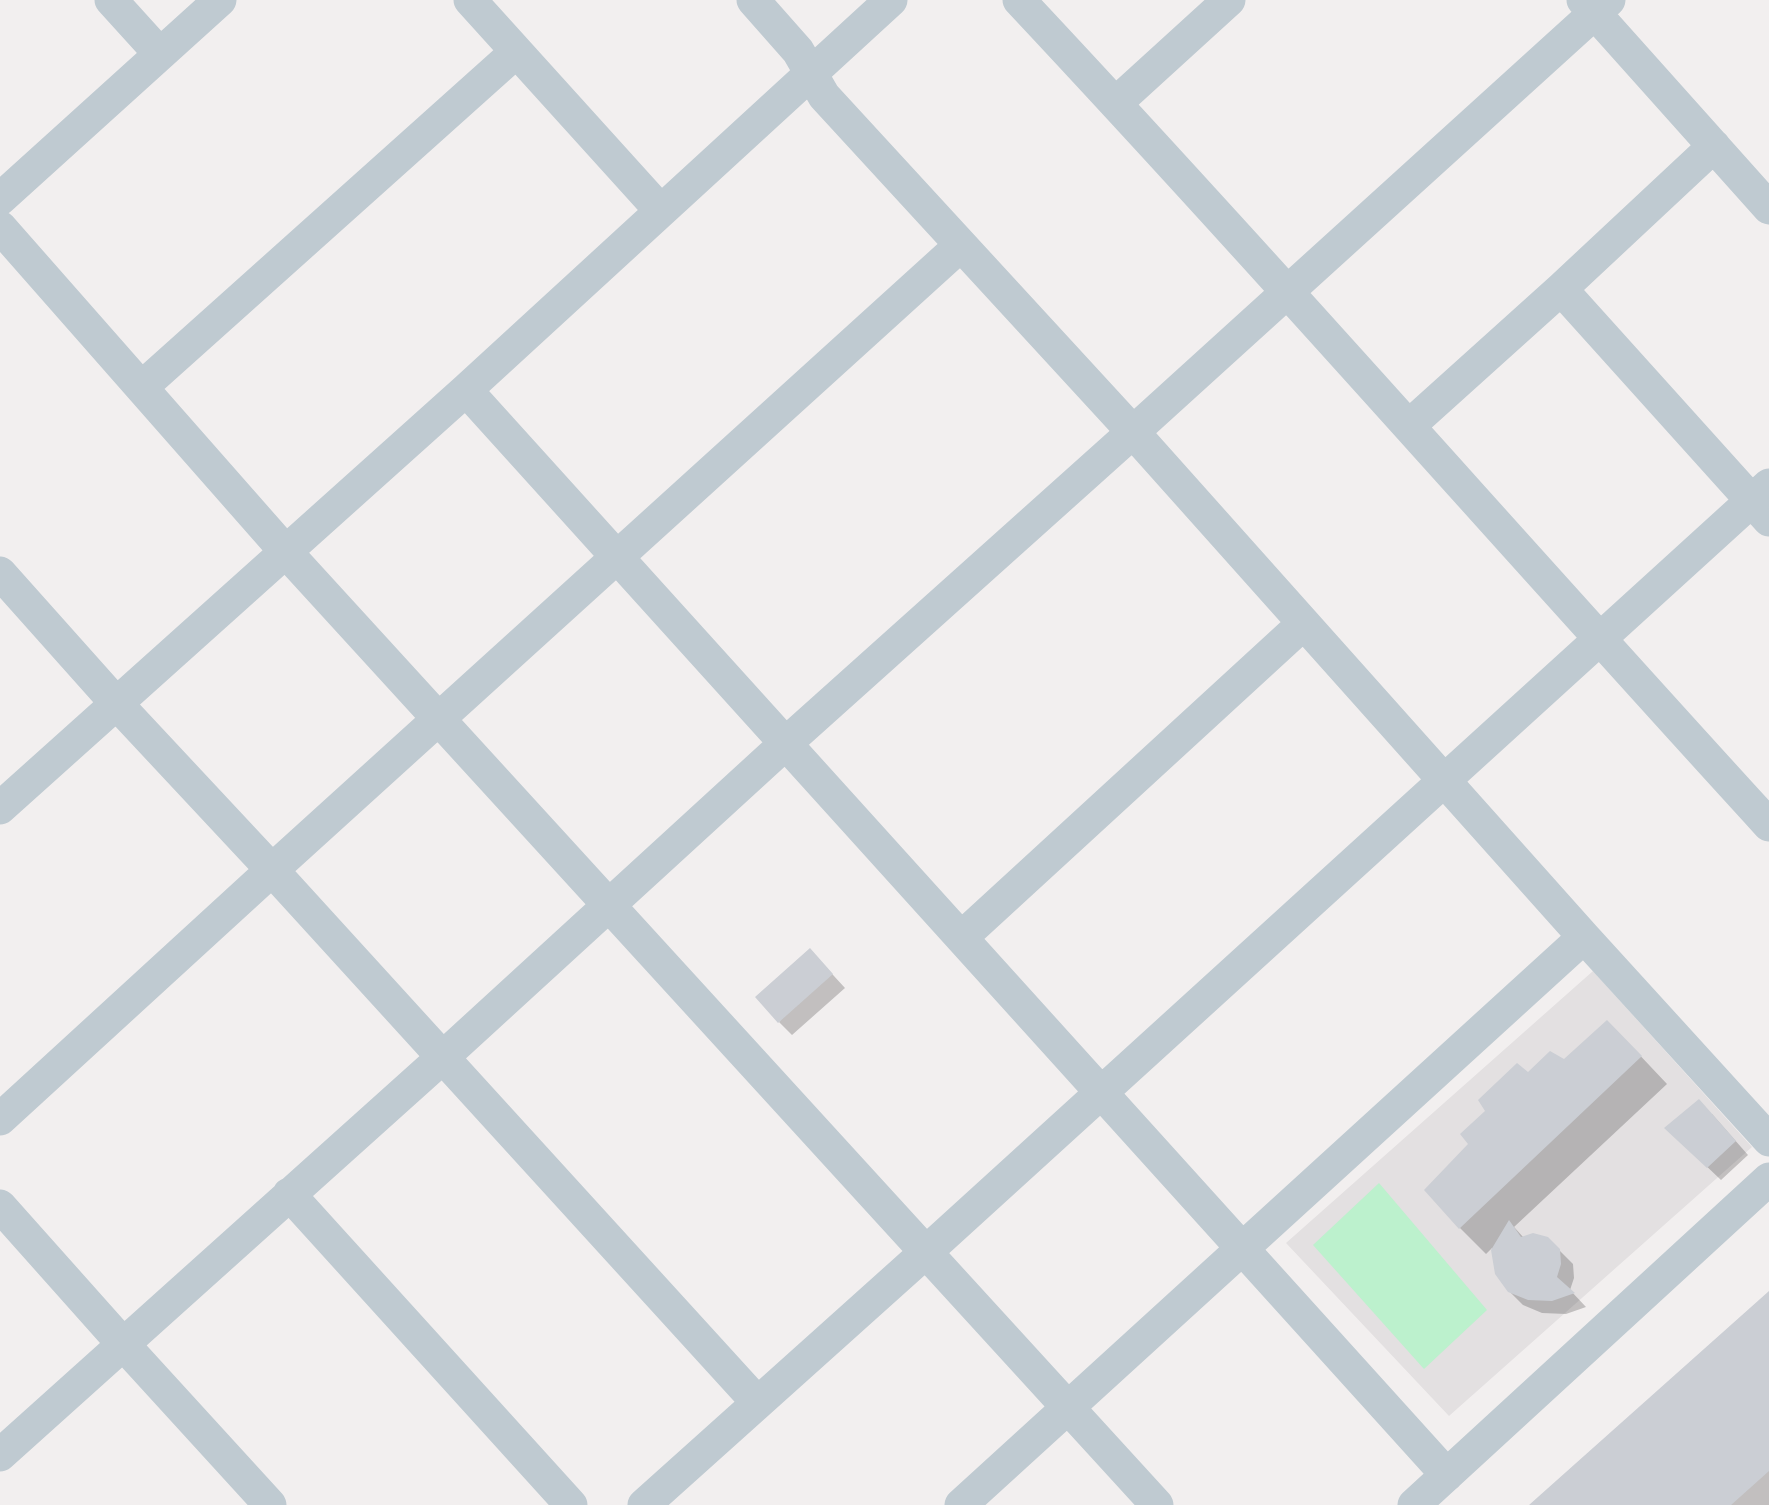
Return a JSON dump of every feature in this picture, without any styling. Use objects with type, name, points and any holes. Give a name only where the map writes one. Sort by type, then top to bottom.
[{"type":"street","points":[[111,0],[160,54]]},
{"type":"street","points":[[0,199],[220,0]]},
{"type":"street","points":[[470,0],[660,210]]},
{"type":"street","points":[[753,0],[798,51],[824,96],[1133,432],[1584,937],[1769,1140]]},
{"type":"street","points":[[0,808],[466,390],[891,0]]},
{"type":"street","points":[[1019,0],[1410,425],[1599,639],[1769,825]]},
{"type":"street","points":[[1116,103],[1229,0]]},
{"type":"street","points":[[0,1455],[1133,432],[1595,4],[1769,208]]},
{"type":"street","points":[[142,387],[516,51]]},
{"type":"street","points":[[1410,425],[1561,289],[1714,146]]},
{"type":"street","points":[[0,227],[286,552],[1157,1505]]},
{"type":"street","points":[[0,1119],[961,245]]},
{"type":"street","points":[[644,1505],[926,1252],[1599,639],[1763,502],[1561,289]]},
{"type":"street","points":[[466,390],[1447,1475]]},
{"type":"street","points":[[0,573],[116,703],[272,870],[758,1402]]},
{"type":"street","points":[[962,937],[1303,624]]},
{"type":"street","points":[[961,1505],[1584,937]]},
{"type":"street","points":[[1414,1505],[1769,1179]]},
{"type":"street","points":[[289,1194],[571,1505]]},
{"type":"street","points":[[0,1206],[270,1505]]},
{"type":"shaded area","points":[[1593,971],[1752,1147],[1449,1416],[1286,1243]]},
{"type":"green space","points":[[1379,1183],[1487,1310],[1424,1369],[1313,1245]]},
{"type":"building","points":[[810,948],[833,974],[778,1023],[755,997]]},
{"type":"building","points":[[1607,1020],[1642,1056],[1459,1229],[1424,1190],[1468,1144],[1460,1134],[1485,1111],[1478,1100],[1517,1063],[1528,1072],[1550,1051],[1564,1059]]},
{"type":"building","points":[[1699,1099],[1736,1141],[1707,1168],[1664,1128]]},
{"type":"building","points":[[1509,1220],[1521,1237],[1533,1233],[1548,1237],[1560,1249],[1561,1264],[1557,1277],[1575,1293],[1552,1301],[1528,1300],[1508,1292],[1495,1274],[1491,1250]]},
{"type":"building","points":[[1769,1291],[1769,1471],[1731,1505],[1529,1505]]}]
